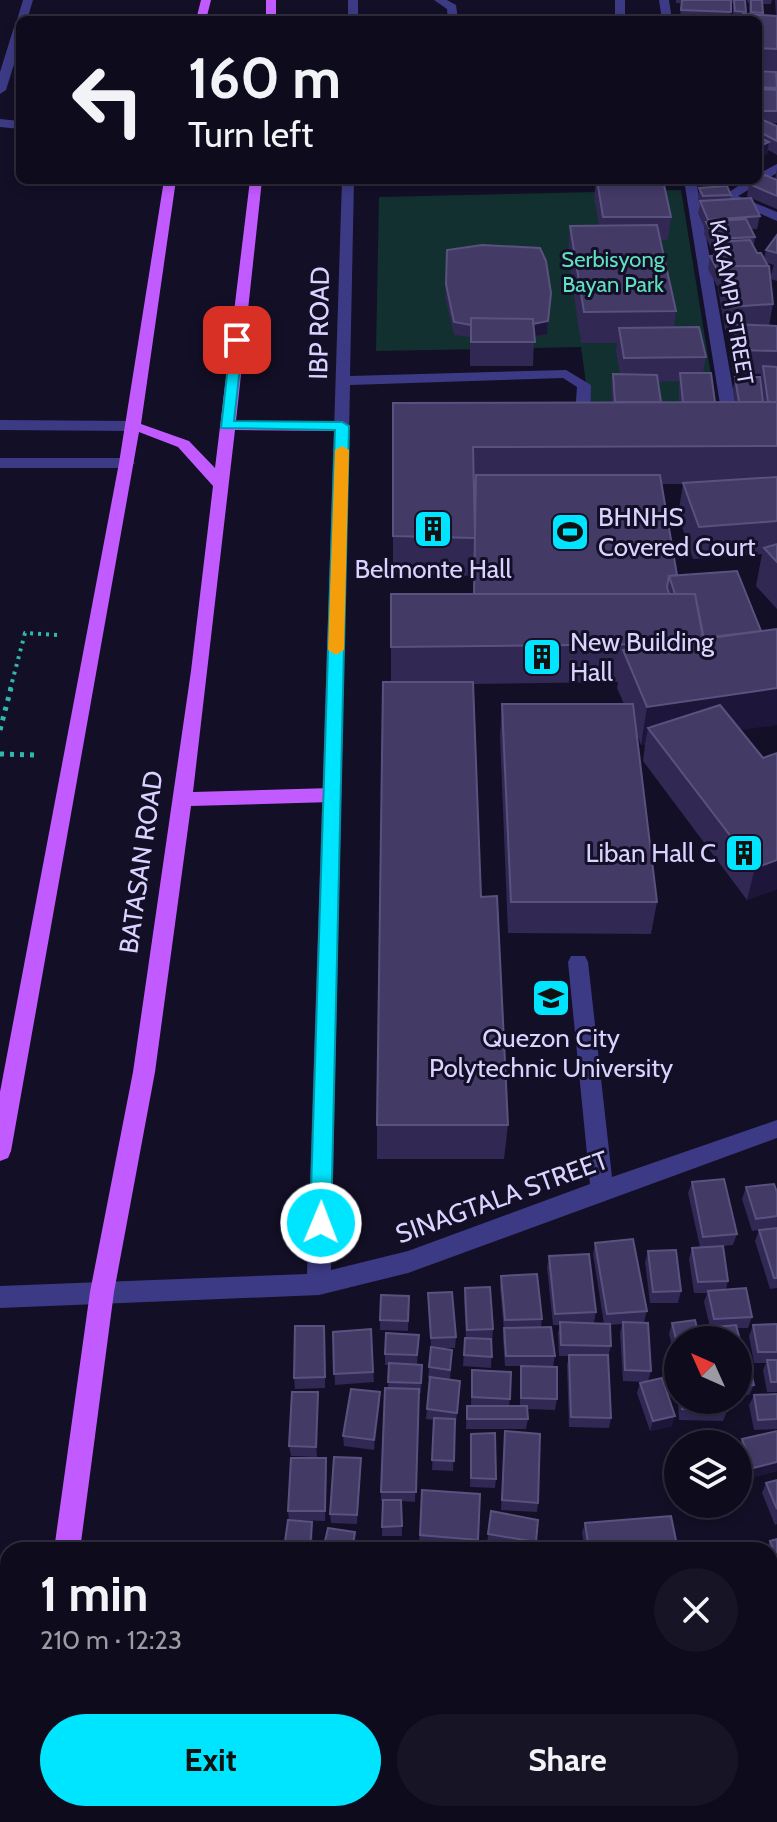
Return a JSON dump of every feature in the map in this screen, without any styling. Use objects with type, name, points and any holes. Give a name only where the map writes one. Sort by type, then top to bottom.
[{"type":"main road","points":[[0,1151],[127,463],[169,184]]},
{"type":"main road","name":"BATASAN ROAD","points":[[68,1542],[102,1292],[144,1072],[200,671],[256,184]]},
{"type":"main road","points":[[226,425],[342,426]]},
{"type":"main road","points":[[132,426],[174,436],[195,452],[220,484]]},
{"type":"main road","points":[[182,799],[332,795]]},
{"type":"street","points":[[439,0],[452,7],[453,16]]},
{"type":"street","points":[[0,90],[16,40]]},
{"type":"street","name":"IBP ROAD","points":[[319,1284],[348,184]]},
{"type":"street","points":[[690,184],[777,217]]},
{"type":"street","name":"KAKAMPI STREET","points":[[690,184],[723,339],[732,430]]},
{"type":"street","points":[[719,193],[743,184]]},
{"type":"street","points":[[345,381],[566,374],[584,385],[582,427],[601,430]]},
{"type":"street","points":[[0,425],[132,426]]},
{"type":"street","points":[[0,463],[127,463]]},
{"type":"street","points":[[578,962],[602,1190]]},
{"type":"street","name":"SINAGTALA STREET","points":[[0,1297],[319,1284],[408,1262],[777,1129]]},
{"type":"path","points":[[0,730],[25,633]]},
{"type":"green space","name":"Serbisyong Bayan Park","points":[[681,190],[718,418],[591,420],[581,347],[376,351],[379,197]]},
{"type":"building","points":[[682,0],[731,0],[731,12],[681,10]]},
{"type":"building","points":[[734,0],[745,0],[746,12],[735,11]]},
{"type":"building","points":[[751,0],[762,0],[763,13],[751,12]]},
{"type":"building","points":[[743,14],[777,16],[777,49],[762,48],[762,16]]},
{"type":"building","points":[[762,71],[776,72],[777,88],[762,87]]},
{"type":"building","points":[[762,89],[777,90],[777,111],[762,111]]},
{"type":"building","points":[[762,120],[777,126],[777,141],[762,133]]},
{"type":"building","points":[[762,177],[777,180],[777,196],[749,184],[762,184]]},
{"type":"building","points":[[598,184],[664,184],[671,217],[603,217]]},
{"type":"building","points":[[727,186],[731,195],[703,196],[699,188]]},
{"type":"building","points":[[751,198],[760,216],[708,220],[700,201]]},
{"type":"building","points":[[746,219],[755,237],[715,239],[706,222]]},
{"type":"building","points":[[657,225],[676,311],[584,312],[570,226]]},
{"type":"building","points":[[777,235],[777,253],[766,250]]},
{"type":"building","points":[[750,240],[768,266],[722,266],[719,273],[710,256],[721,255],[714,242]]},
{"type":"building","points":[[482,245],[540,248],[546,261],[551,293],[548,321],[533,324],[533,319],[471,318],[471,325],[454,322],[446,284],[447,250]]},
{"type":"building","points":[[722,266],[769,266],[773,304],[729,307]]},
{"type":"building","points":[[471,318],[533,319],[535,342],[471,342]]},
{"type":"building","points":[[734,324],[777,326],[777,351],[737,350]]},
{"type":"building","points":[[699,327],[706,357],[624,358],[619,328]]},
{"type":"building","points":[[763,366],[777,367],[777,402],[768,402]]},
{"type":"building","points":[[680,373],[711,373],[715,402],[683,402]]},
{"type":"building","points":[[613,374],[657,375],[661,402],[615,402]]},
{"type":"building","points":[[735,377],[760,377],[763,402],[739,402]]},
{"type":"building","points":[[777,402],[777,446],[473,447],[475,538],[393,536],[393,403]]},
{"type":"building","name":"BHNHS Covered Court","points":[[476,475],[660,475],[677,575],[669,576],[669,594],[474,594]]},
{"type":"building","points":[[777,477],[777,521],[699,527],[683,483]]},
{"type":"building","points":[[777,544],[777,562],[764,548]]},
{"type":"building","points":[[737,571],[761,631],[703,638],[695,594],[675,594],[669,576]]},
{"type":"building","points":[[391,594],[695,594],[704,639],[777,629],[777,688],[647,707],[623,650],[657,644],[391,647]]},
{"type":"building","points":[[383,682],[473,682],[481,897],[497,896],[508,1125],[377,1125]]},
{"type":"building","points":[[502,704],[633,704],[657,902],[511,902]]},
{"type":"building","points":[[720,705],[763,758],[777,753],[777,860],[755,868],[648,728]]},
{"type":"building","points":[[724,1179],[737,1234],[703,1237],[692,1182]]},
{"type":"building","points":[[774,1184],[777,1216],[756,1219],[746,1187]]},
{"type":"building","points":[[777,1228],[777,1278],[774,1278],[759,1230]]},
{"type":"building","points":[[633,1239],[647,1311],[607,1314],[595,1243]]},
{"type":"building","points":[[723,1246],[728,1281],[698,1282],[692,1248]]},
{"type":"building","points":[[676,1250],[681,1291],[653,1292],[648,1251]]},
{"type":"building","points":[[589,1254],[596,1312],[555,1314],[549,1256]]},
{"type":"building","points":[[537,1274],[542,1319],[505,1320],[501,1276]]},
{"type":"building","points":[[490,1287],[493,1329],[467,1330],[465,1288]]},
{"type":"building","points":[[746,1288],[752,1317],[714,1319],[708,1291]]},
{"type":"building","points":[[452,1292],[456,1337],[431,1338],[428,1293]]},
{"type":"building","points":[[381,1295],[409,1296],[408,1321],[380,1320]]},
{"type":"building","points":[[695,1320],[696,1326],[673,1326],[672,1323]]},
{"type":"building","points":[[560,1322],[610,1324],[611,1346],[561,1345]]},
{"type":"building","points":[[623,1322],[648,1323],[651,1371],[625,1370]]},
{"type":"building","points":[[777,1324],[777,1352],[758,1352],[753,1325]]},
{"type":"building","points":[[295,1326],[324,1326],[325,1377],[294,1378]]},
{"type":"building","points":[[551,1327],[555,1356],[506,1356],[504,1328]]},
{"type":"building","points":[[371,1329],[373,1372],[334,1374],[333,1332]]},
{"type":"building","points":[[386,1333],[419,1335],[417,1355],[385,1354]]},
{"type":"building","points":[[465,1338],[491,1339],[492,1357],[464,1355]]},
{"type":"building","points":[[431,1347],[452,1350],[450,1370],[429,1367]]},
{"type":"building","points":[[569,1355],[608,1355],[611,1418],[571,1417]]},
{"type":"building","points":[[767,1360],[777,1360],[777,1382],[771,1382]]},
{"type":"building","points":[[389,1363],[422,1365],[421,1383],[388,1382]]},
{"type":"building","points":[[521,1366],[557,1367],[557,1399],[521,1398]]},
{"type":"building","points":[[472,1370],[511,1372],[510,1399],[472,1397]]},
{"type":"building","points":[[430,1377],[460,1381],[457,1413],[427,1409]]},
{"type":"building","points":[[662,1378],[664,1414],[675,1416],[653,1421],[640,1383]]},
{"type":"building","points":[[385,1388],[419,1389],[416,1492],[381,1492]]},
{"type":"building","points":[[351,1389],[380,1392],[374,1440],[343,1436]]},
{"type":"building","points":[[292,1392],[318,1392],[316,1447],[289,1446]]},
{"type":"building","points":[[777,1394],[777,1419],[758,1420],[754,1395]]},
{"type":"building","points":[[467,1406],[527,1406],[528,1419],[467,1419]]},
{"type":"building","points":[[434,1418],[455,1419],[454,1461],[432,1460]]},
{"type":"building","points":[[505,1431],[540,1434],[538,1503],[502,1500]]},
{"type":"building","points":[[777,1431],[777,1462],[753,1468],[752,1437]]},
{"type":"building","points":[[495,1433],[496,1479],[471,1478],[471,1434]]},
{"type":"building","points":[[334,1457],[361,1458],[357,1515],[330,1514]]},
{"type":"building","points":[[291,1458],[326,1458],[325,1511],[288,1511]]},
{"type":"building","points":[[777,1480],[777,1509],[766,1483]]},
{"type":"building","points":[[422,1490],[480,1494],[478,1540],[420,1535]]},
{"type":"building","points":[[383,1500],[401,1500],[402,1526],[382,1527]]},
{"type":"building","points":[[491,1511],[538,1520],[536,1542],[488,1534]]},
{"type":"building","points":[[664,1517],[671,1518],[676,1542],[588,1542],[585,1523]]},
{"type":"building","points":[[288,1520],[312,1522],[311,1542],[285,1542]]},
{"type":"building","points":[[328,1528],[355,1532],[353,1542],[325,1542]]},
{"type":"slow traffic","points":[[336,650],[342,450]]},
{"type":"place","name":"Belmonte Hall","points":[[433,529]]},
{"type":"place","name":"BHNHS Covered Court","points":[[570,532]]},
{"type":"place","name":"New Building Hall","points":[[542,657]]},
{"type":"place","name":"Liban Hall C","points":[[744,853]]},
{"type":"place","name":"Quezon City Polytechnic University","points":[[551,998]]},
{"type":"route","points":[[237,340],[226,425],[342,426],[321,1223]]}]
